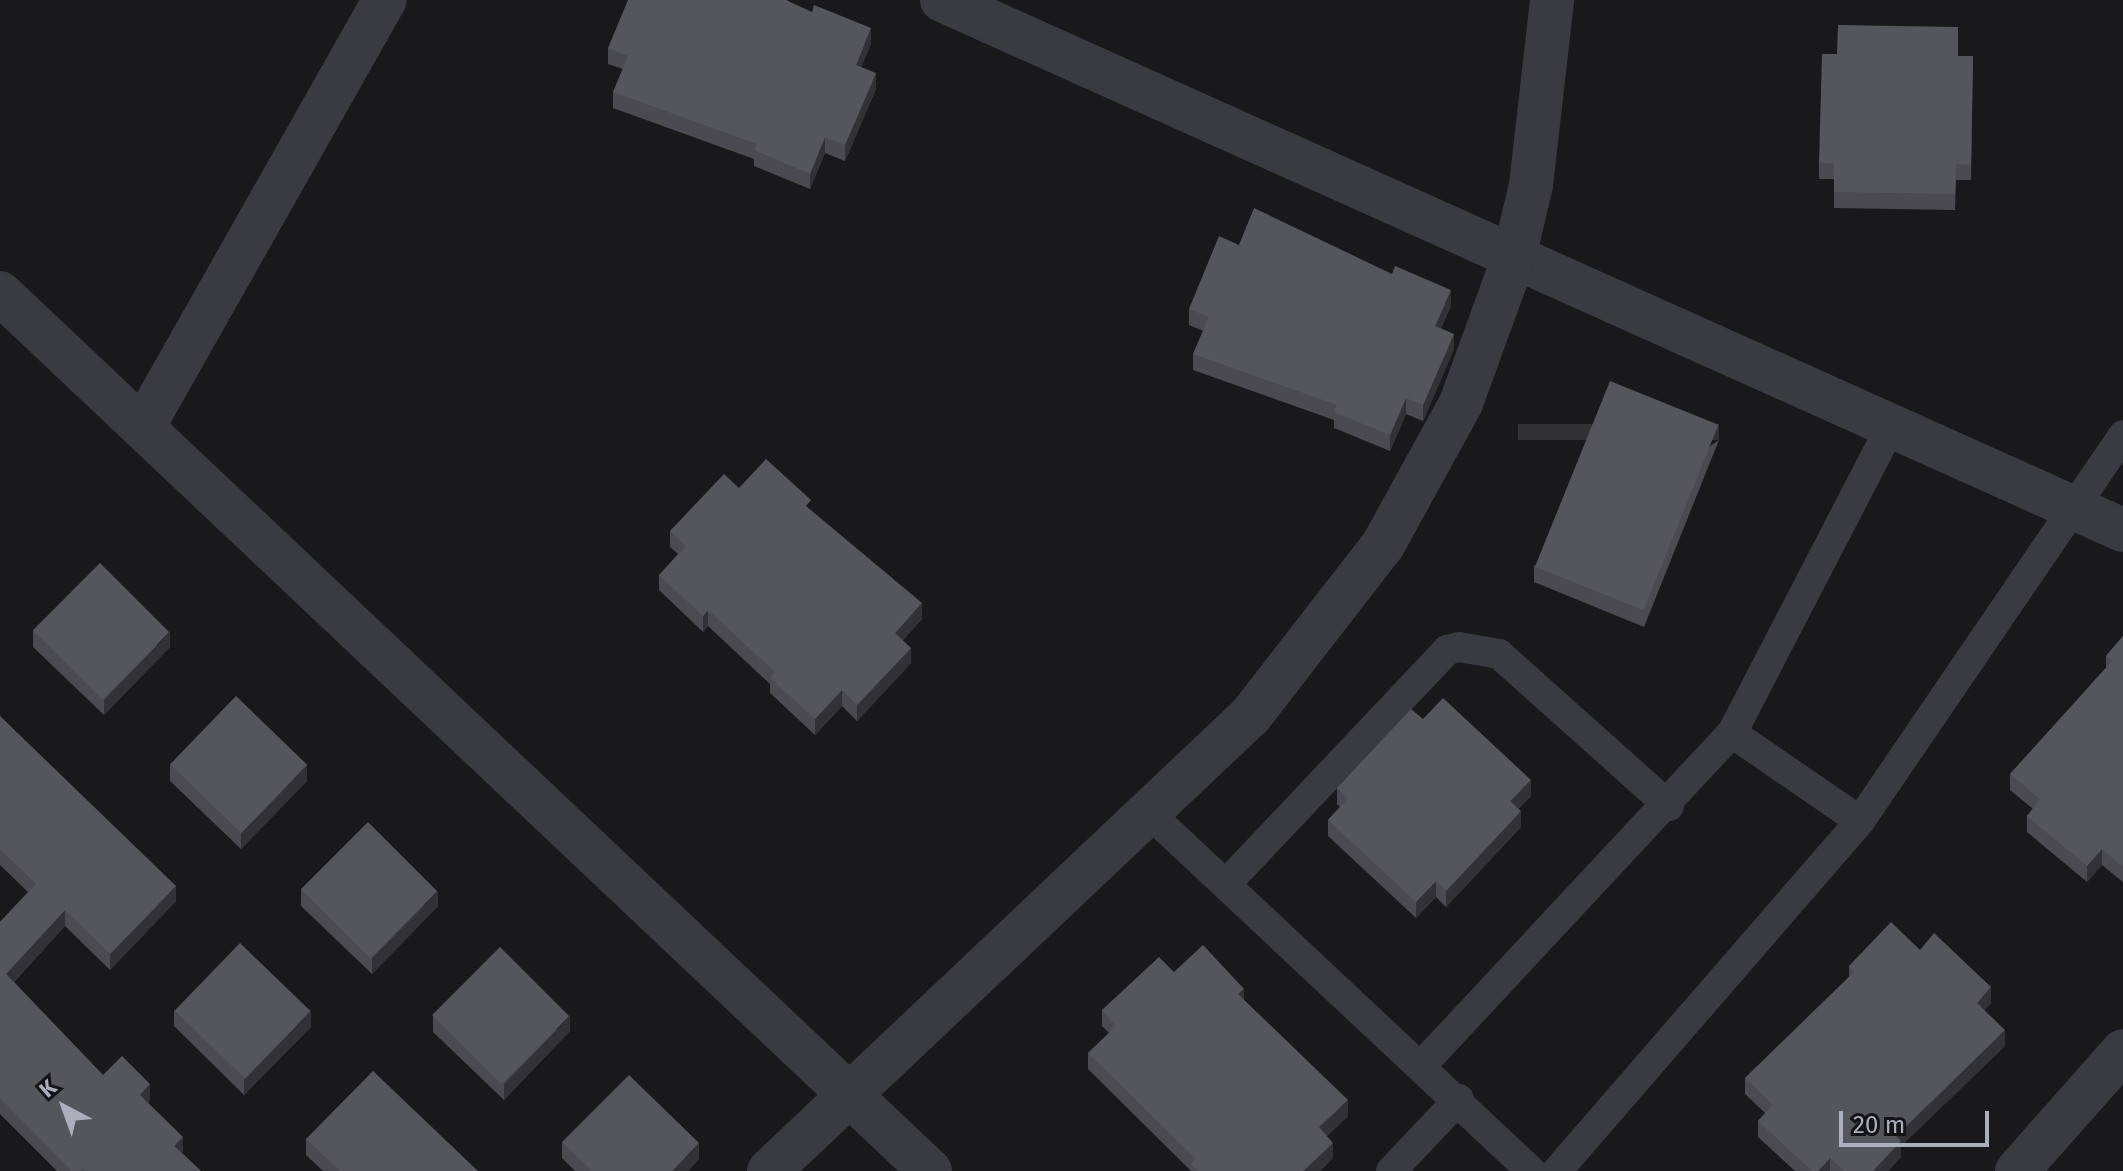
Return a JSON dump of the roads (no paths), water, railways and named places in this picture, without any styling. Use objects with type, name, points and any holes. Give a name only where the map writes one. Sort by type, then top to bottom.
[{"type":"street","points":[[143,427],[385,0]]},
{"type":"street","points":[[942,0],[1514,257],[1894,421],[2123,530]]},
{"type":"street","points":[[769,1171],[1251,715],[1383,545],[1461,403],[1514,257],[1531,185],[1552,0]]},
{"type":"street","points":[[0,293],[930,1171]]},
{"type":"street","points":[[2017,1171],[2123,1051]]},
{"type":"lane","points":[[1422,1065],[1669,806],[1732,733],[1894,421]]},
{"type":"lane","points":[[1557,1171],[1860,821],[2070,505],[2123,435]]},
{"type":"lane","points":[[1226,884],[1447,650],[1459,647],[1499,654],[1669,806]]},
{"type":"lane","points":[[1732,733],[1860,821]]},
{"type":"lane","points":[[1148,812],[1459,1099],[1531,1171]]},
{"type":"lane","points":[[1391,1171],[1459,1099]]}]
